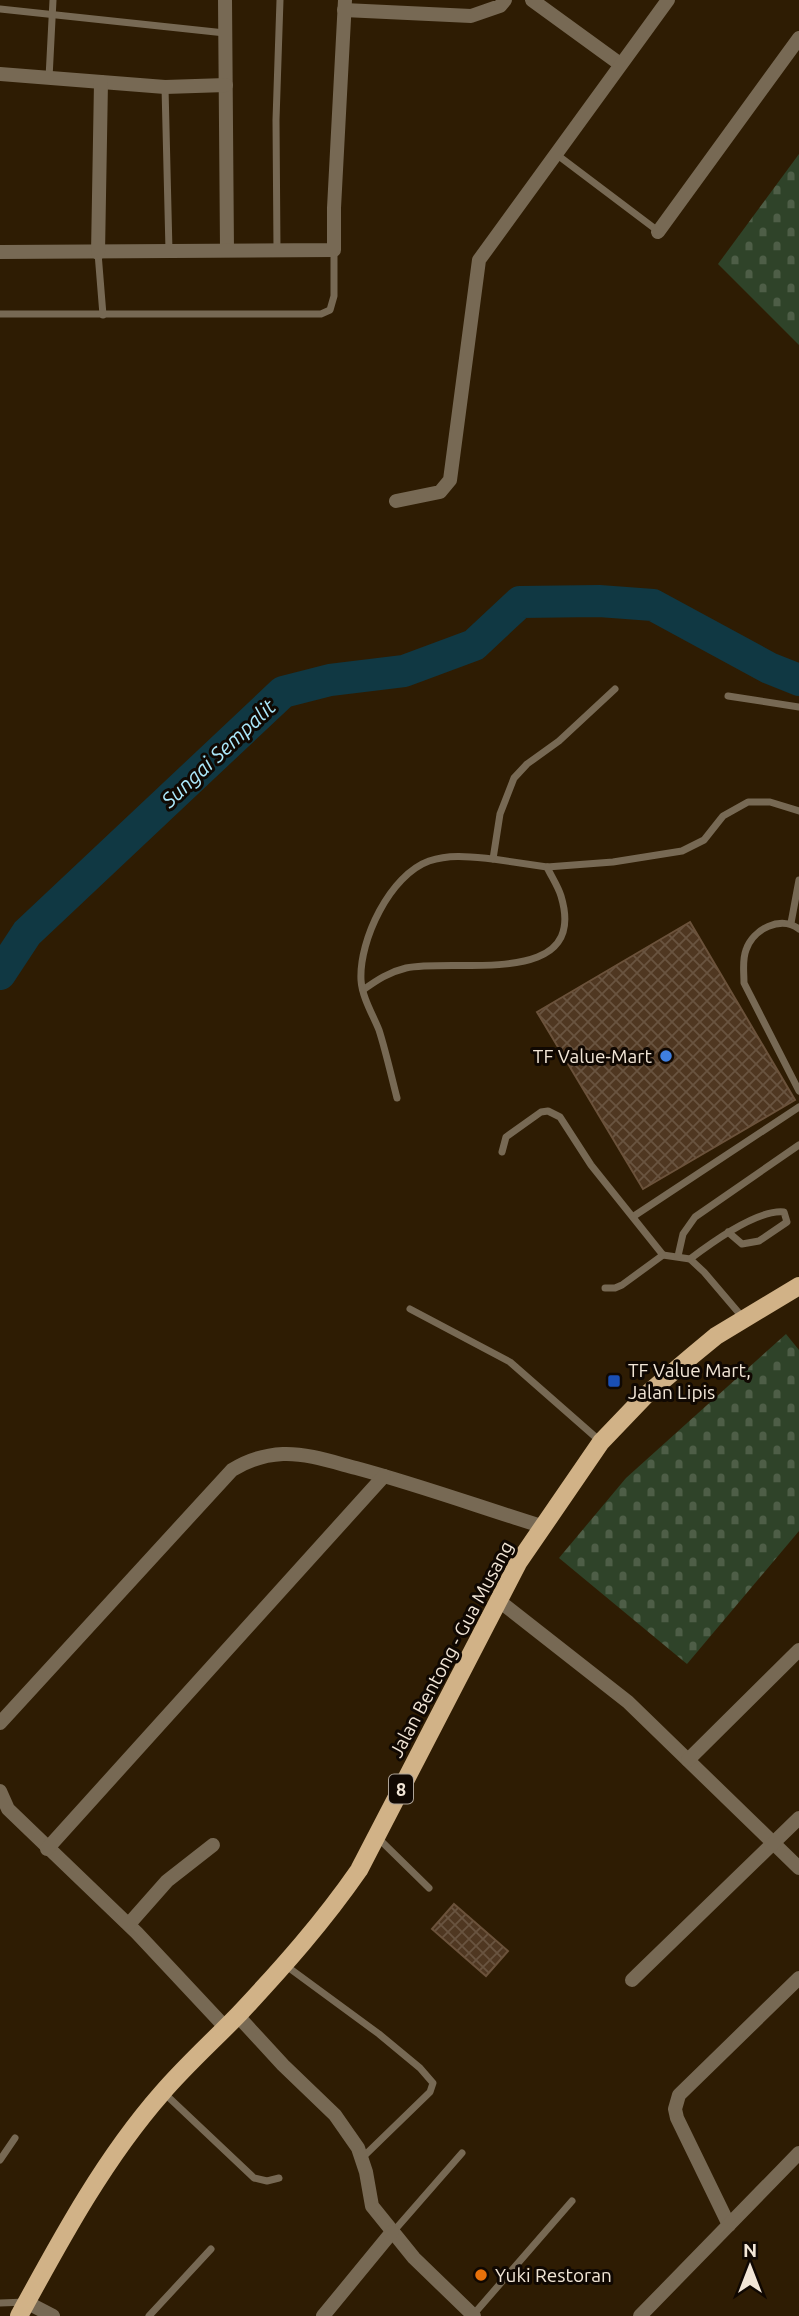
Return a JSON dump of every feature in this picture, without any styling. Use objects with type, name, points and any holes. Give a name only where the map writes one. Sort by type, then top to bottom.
[{"type":"main road","name":"Jalan Bentong - Gua Musang","points":[[23,2309],[103,2170],[130,2132],[162,2092],[284,1965],[333,1908],[359,1870],[517,1563],[601,1442],[647,1394],[716,1336],[799,1286]]},
{"type":"street","points":[[225,0],[227,250]]},
{"type":"street","points":[[0,252],[334,250],[344,5],[471,16],[500,6],[505,0]]},
{"type":"street","points":[[532,0],[620,64]]},
{"type":"street","points":[[396,501],[440,492],[450,480],[479,260],[668,0]]},
{"type":"street","points":[[658,232],[799,38]]},
{"type":"street","points":[[0,74],[165,87],[226,85]]},
{"type":"street","points":[[98,253],[101,82]]},
{"type":"street","points":[[0,1723],[232,1470],[260,1456],[286,1454],[328,1461],[541,1526]]},
{"type":"street","points":[[47,1849],[384,1476]]},
{"type":"street","points":[[498,1600],[628,1702],[799,1868]]},
{"type":"street","points":[[688,1760],[799,1650]]},
{"type":"street","points":[[0,1791],[8,1810],[47,1849],[335,2115],[358,2148],[372,2206],[392,2232],[473,2316]]},
{"type":"street","points":[[632,1980],[799,1818]]},
{"type":"street","points":[[129,1924],[167,1881],[213,1845]]},
{"type":"street","points":[[729,2225],[677,2118],[676,2101],[679,2095],[799,1978]]},
{"type":"street","points":[[640,2316],[799,2153]]},
{"type":"street","points":[[323,2316],[392,2232]]},
{"type":"street","points":[[23,2309],[53,2316]]},
{"type":"lane","points":[[49,78],[53,0]]},
{"type":"lane","points":[[277,250],[276,120],[280,0]]},
{"type":"lane","points":[[0,9],[225,33]]},
{"type":"lane","points":[[165,87],[169,251]]},
{"type":"lane","points":[[556,154],[658,232]]},
{"type":"lane","points":[[0,314],[326,313],[330,310],[334,296],[334,250]]},
{"type":"lane","points":[[98,253],[103,315]]},
{"type":"lane","points":[[493,859],[500,814],[513,778],[527,764],[559,741],[615,689]]},
{"type":"lane","points":[[728,696],[799,707]]},
{"type":"lane","points":[[397,1098],[379,1032],[363,990],[361,972],[365,946],[378,914],[393,889],[410,872],[428,861],[455,855],[547,867],[613,862],[682,851],[704,840],[723,816],[748,802],[770,802],[799,811]]},
{"type":"lane","points":[[363,990],[388,973],[406,968],[516,963],[534,960],[555,948],[563,933],[565,916],[560,895],[547,867]]},
{"type":"lane","points":[[791,923],[799,880]]},
{"type":"lane","points":[[799,929],[791,923],[774,923],[755,936],[746,949],[744,974],[744,983],[799,1091]]},
{"type":"lane","points":[[634,1216],[799,1107]]},
{"type":"lane","points":[[502,1153],[506,1137],[525,1123],[541,1112],[556,1114],[591,1165],[663,1255]]},
{"type":"lane","points":[[678,1256],[683,1234],[695,1217],[799,1146]]},
{"type":"lane","points":[[690,1259],[728,1232],[774,1211],[784,1212],[787,1222],[758,1241],[742,1244],[728,1232]]},
{"type":"lane","points":[[605,1287],[615,1288],[622,1285],[663,1255],[678,1256],[690,1259],[704,1272],[745,1320]]},
{"type":"lane","points":[[410,1308],[509,1362],[601,1442]]},
{"type":"lane","points":[[376,1836],[429,1888]]},
{"type":"lane","points":[[284,1965],[379,2034],[433,2083],[430,2092],[362,2158]]},
{"type":"lane","points":[[162,2092],[254,2178],[267,2181],[279,2178]]},
{"type":"lane","points":[[0,2160],[15,2138]]},
{"type":"lane","points":[[392,2232],[462,2153]]},
{"type":"lane","points":[[473,2316],[572,2201]]},
{"type":"lane","points":[[149,2316],[211,2249]]},
{"type":"lane","points":[[0,2303],[23,2309]]},
{"type":"green space","points":[[799,154],[799,345],[718,264]]},
{"type":"green space","points":[[786,1334],[799,1350],[799,1531],[687,1664],[559,1558],[626,1478]]},
{"type":"building","name":"TF Value-Mart","points":[[690,922],[795,1100],[643,1189],[537,1012]]},
{"type":"building","points":[[454,1904],[508,1951],[486,1976],[432,1929]]},
{"type":"waterway","name":"Sungai Sempalit","points":[[0,974],[27,933],[283,692],[330,680],[404,671],[474,645],[520,602],[599,601],[653,605],[769,668],[799,680]]},
{"type":"place","name":"TF Value-Mart","points":[[666,1056]]},
{"type":"place","name":"TF Value Mart, Jalan Lipis","points":[[614,1381]]},
{"type":"place","name":"Yuki Restoran","points":[[481,2275]]}]
